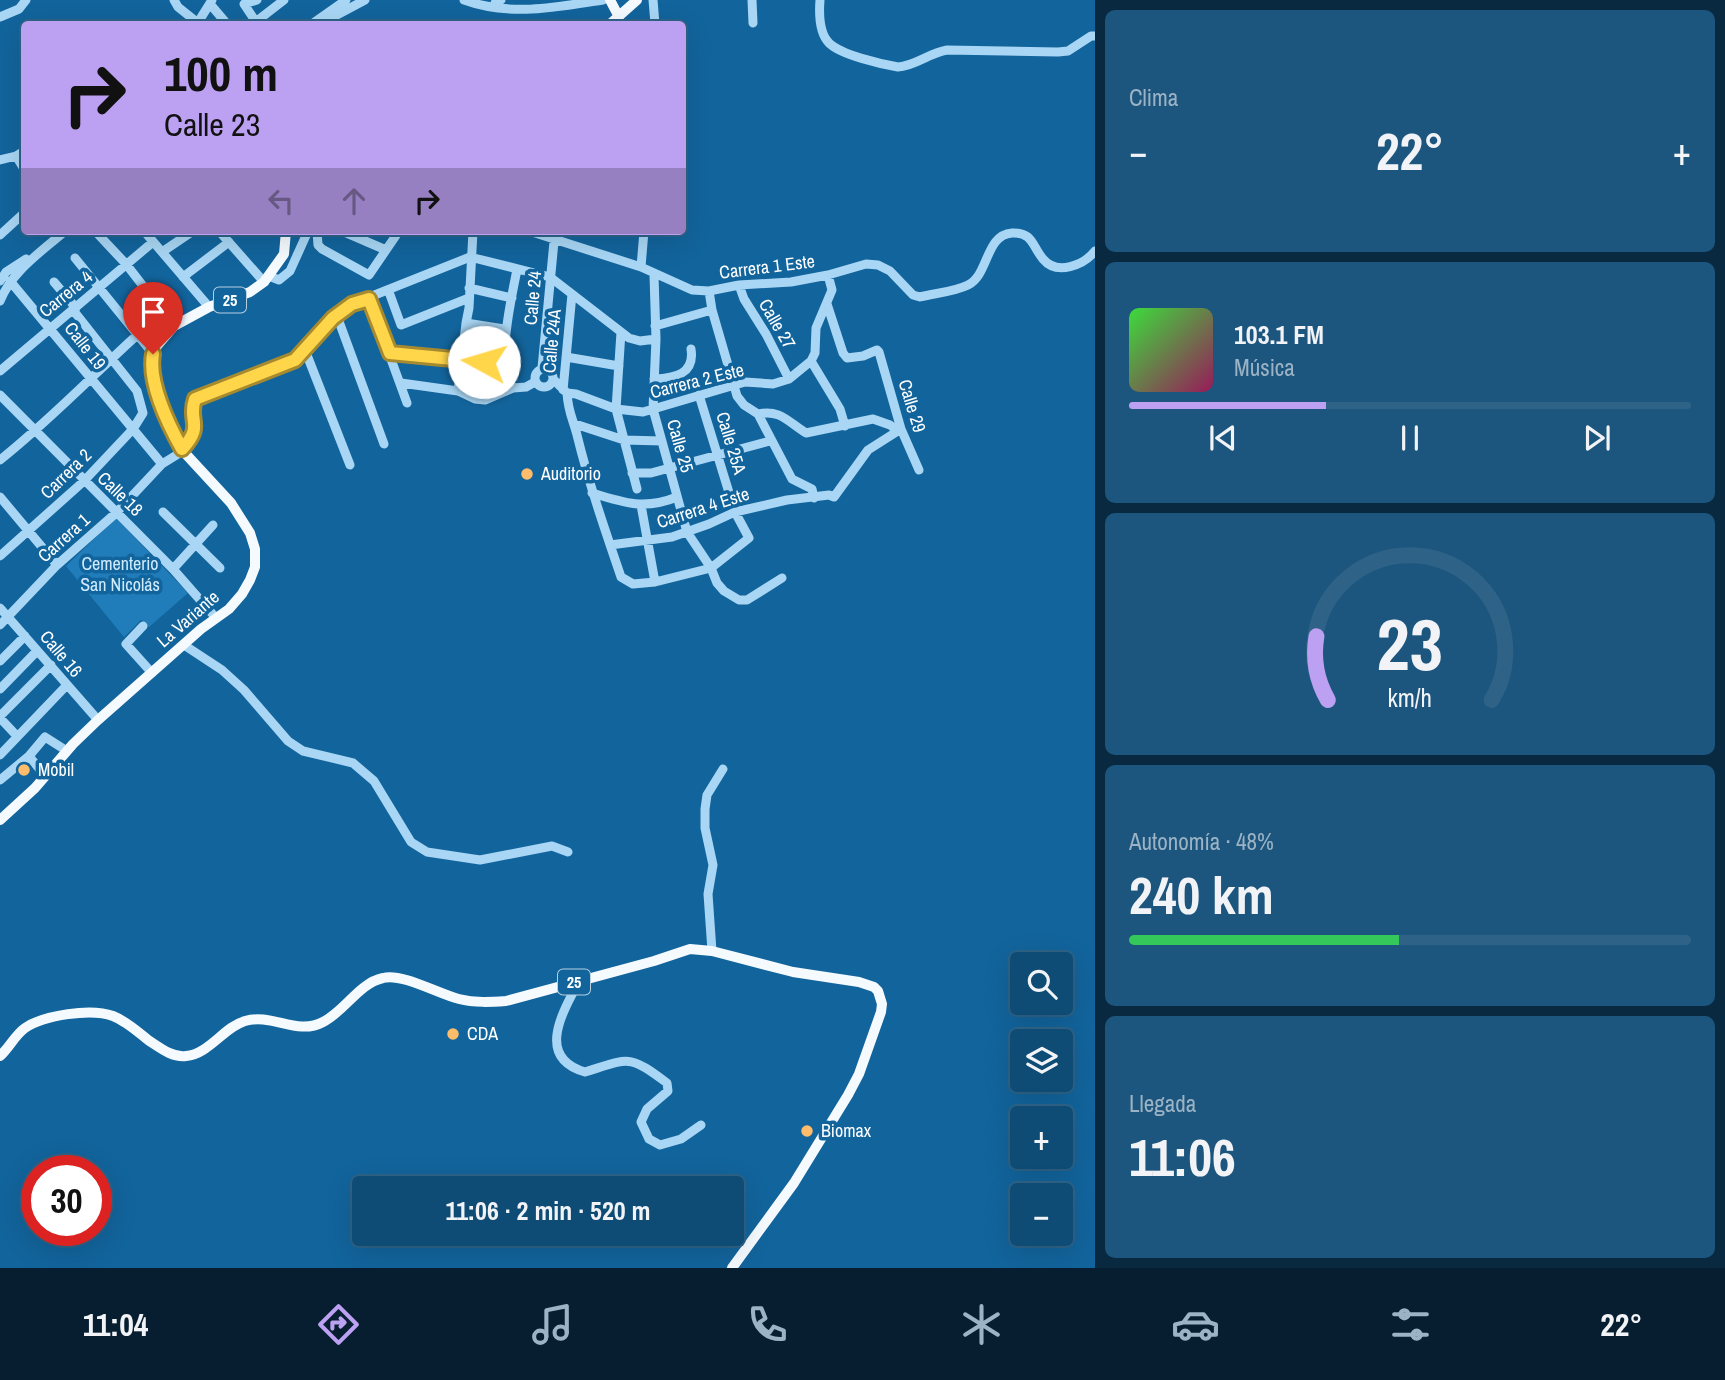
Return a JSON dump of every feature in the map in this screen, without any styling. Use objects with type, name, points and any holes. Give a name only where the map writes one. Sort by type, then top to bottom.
[{"type":"main road","points":[[610,0],[615,21]]},
{"type":"main road","points":[[615,21],[637,0]]},
{"type":"main road","name":"25","points":[[153,354],[174,326],[209,307],[240,297],[267,279],[284,254],[286,235]]},
{"type":"main road","name":"La Variante","points":[[0,820],[17,807],[98,720],[242,594],[255,566],[256,549],[243,519],[232,503],[182,450],[160,399],[152,369],[153,354]]},
{"type":"main road","name":"25","points":[[0,1056],[27,1027],[60,1016],[89,1013],[108,1015],[127,1024],[170,1053],[185,1057],[196,1053],[246,1021],[262,1020],[298,1028],[315,1026],[330,1018],[369,984],[384,977],[398,978],[446,996],[477,1002],[506,1001],[690,949],[712,951],[793,972],[868,985],[878,991],[882,1004],[859,1074],[794,1183],[732,1268]]},
{"type":"street","points":[[0,17],[19,9],[26,0]]},
{"type":"street","points":[[253,21],[244,4],[257,0]]},
{"type":"street","points":[[257,21],[284,0]]},
{"type":"street","points":[[316,21],[346,0]]},
{"type":"street","points":[[326,21],[365,0]]},
{"type":"street","points":[[464,0],[501,9],[531,10],[603,0]]},
{"type":"street","points":[[480,0],[528,6],[567,0]]},
{"type":"street","points":[[653,0],[655,21]]},
{"type":"street","points":[[752,0],[753,23]]},
{"type":"street","points":[[820,0],[821,23],[828,42],[848,53],[898,66],[947,50],[1068,51],[1095,36]]},
{"type":"street","points":[[174,2],[195,21]]},
{"type":"street","points":[[200,21],[211,2],[225,21]]},
{"type":"street","points":[[0,160],[20,154]]},
{"type":"street","points":[[0,236],[21,216]]},
{"type":"street","points":[[0,301],[3,277],[55,235]]},
{"type":"street","points":[[3,277],[60,235]]},
{"type":"street","points":[[99,235],[127,264],[174,326]]},
{"type":"street","points":[[147,235],[209,307]]},
{"type":"street","points":[[162,252],[187,235]]},
{"type":"street","points":[[223,235],[267,279],[279,280],[287,275],[306,235]]},
{"type":"street","points":[[317,235],[318,245],[322,249],[369,275],[396,235]]},
{"type":"street","points":[[351,235],[386,250]]},
{"type":"street","points":[[458,391],[470,308],[473,235]]},
{"type":"street","points":[[554,235],[641,267],[692,290],[709,290],[734,387]]},
{"type":"street","name":"Calle 24","points":[[542,369],[554,235]]},
{"type":"street","points":[[641,267],[644,235]]},
{"type":"street","name":"Carrera 1 Este","points":[[709,290],[790,282],[866,264],[878,265],[890,271],[913,295],[920,297],[971,283],[995,243],[1003,235],[1027,235],[1033,240],[1042,258],[1054,266],[1082,263],[1095,251]]},
{"type":"street","name":"Carrera 4","points":[[0,371],[153,242]]},
{"type":"street","points":[[183,277],[229,242]]},
{"type":"street","points":[[182,450],[194,431],[192,409],[195,399],[295,360],[316,335],[352,304],[389,292],[470,257],[550,277],[629,338],[640,341],[656,339]]},
{"type":"street","points":[[75,258],[153,354]]},
{"type":"street","points":[[513,388],[506,365],[504,329],[517,268]]},
{"type":"street","name":"Calle 25","points":[[654,275],[656,339],[653,409],[688,533],[724,591],[743,602],[782,578]]},
{"type":"street","points":[[789,379],[811,361],[815,353],[816,328],[832,290],[828,275]]},
{"type":"street","name":"Calle 19","points":[[3,277],[50,327],[162,464]]},
{"type":"street","points":[[54,282],[111,359]]},
{"type":"street","name":"Calle 27","points":[[739,285],[744,299],[789,379]]},
{"type":"street","points":[[389,292],[401,325],[469,293],[512,298]]},
{"type":"street","name":"Calle 24A","points":[[565,392],[572,294]]},
{"type":"street","points":[[369,299],[407,403]]},
{"type":"street","name":"Calle 29","points":[[827,304],[847,358],[863,356],[877,349],[899,430],[919,470]]},
{"type":"street","points":[[656,326],[712,310]]},
{"type":"street","points":[[0,460],[35,432],[164,311]]},
{"type":"street","points":[[337,316],[384,444]]},
{"type":"street","points":[[466,323],[504,329]]},
{"type":"street","points":[[621,332],[616,409],[636,489]]},
{"type":"street","points":[[654,379],[670,378],[690,367],[693,360],[691,349]]},
{"type":"street","points":[[305,350],[350,465]]},
{"type":"street","points":[[390,353],[506,365]]},
{"type":"street","points":[[566,357],[619,366]]},
{"type":"street","name":"Carrera 2","points":[[0,556],[84,481],[141,420],[142,406],[137,391],[111,359]]},
{"type":"street","points":[[811,361],[840,409],[845,426]]},
{"type":"street","points":[[535,382],[537,371],[542,369],[552,373],[553,379],[565,392],[568,413],[575,424],[592,493],[621,577],[633,584],[654,582],[711,568]]},
{"type":"street","points":[[535,382],[544,387],[553,379]]},
{"type":"street","name":"Carrera 2 Este","points":[[565,392],[616,409],[643,412],[745,383],[772,384],[789,379]]},
{"type":"street","points":[[401,383],[458,391],[475,399],[485,400],[535,382]]},
{"type":"street","name":"Calle 25A","points":[[734,387],[744,405],[758,414],[792,479],[812,489],[814,498]]},
{"type":"street","name":"Calle 18","points":[[0,395],[173,569],[216,618]]},
{"type":"street","name":"Calle 25A","points":[[699,395],[735,512],[749,538],[711,568]]},
{"type":"street","points":[[758,414],[765,412],[783,415],[806,433],[873,419],[899,430]]},
{"type":"street","points":[[575,424],[624,440],[662,441]]},
{"type":"street","name":"Carrera 4 Este","points":[[610,545],[688,533],[735,512],[787,500],[829,495],[834,497],[868,450],[899,430]]},
{"type":"street","points":[[632,473],[651,473],[770,440]]},
{"type":"street","name":"Carrera 1","points":[[0,625],[57,565],[117,513],[162,464],[182,450]]},
{"type":"street","points":[[592,493],[641,505],[661,504],[677,497]]},
{"type":"street","points":[[0,497],[57,565]]},
{"type":"street","points":[[641,505],[654,582]]},
{"type":"street","points":[[163,512],[220,568]]},
{"type":"street","points":[[173,569],[213,524]]},
{"type":"street","name":"Calle 16","points":[[0,608],[98,720]]},
{"type":"street","points":[[144,626],[126,644],[152,673]]},
{"type":"street","points":[[0,661],[25,636]]},
{"type":"street","points":[[184,645],[222,670],[244,690],[288,741],[303,751],[354,763],[373,781],[411,842],[427,852],[480,860],[552,846],[568,852]]},
{"type":"street","points":[[0,689],[37,651]]},
{"type":"street","points":[[16,736],[0,717],[51,665]]},
{"type":"street","points":[[0,755],[66,685]]},
{"type":"street","points":[[0,780],[30,756],[45,737],[67,751]]},
{"type":"street","points":[[30,756],[45,776]]},
{"type":"street","points":[[712,951],[708,894],[713,865],[705,828],[705,809],[707,795],[723,769]]},
{"type":"street","points":[[579,981],[555,1035],[558,1051],[566,1062],[585,1072],[632,1060],[642,1064],[667,1083],[668,1091],[647,1109],[640,1122],[649,1139],[660,1145],[681,1139],[701,1125]]},
{"type":"green space","name":"Cementerio San Nicolás","points":[[116,518],[188,593],[149,627],[141,620],[124,637],[66,566]]},
{"type":"place","name":"Auditorio","points":[[527,474]]},
{"type":"place","name":"Mobil","points":[[24,770]]},
{"type":"place","name":"CDA","points":[[453,1034]]},
{"type":"place","name":"Biomax","points":[[807,1131]]},
{"type":"route","points":[[153,354],[152,369],[160,399],[182,449],[194,431],[192,409],[195,399],[295,360],[333,318],[352,304],[369,299],[390,353],[484,362]]}]
